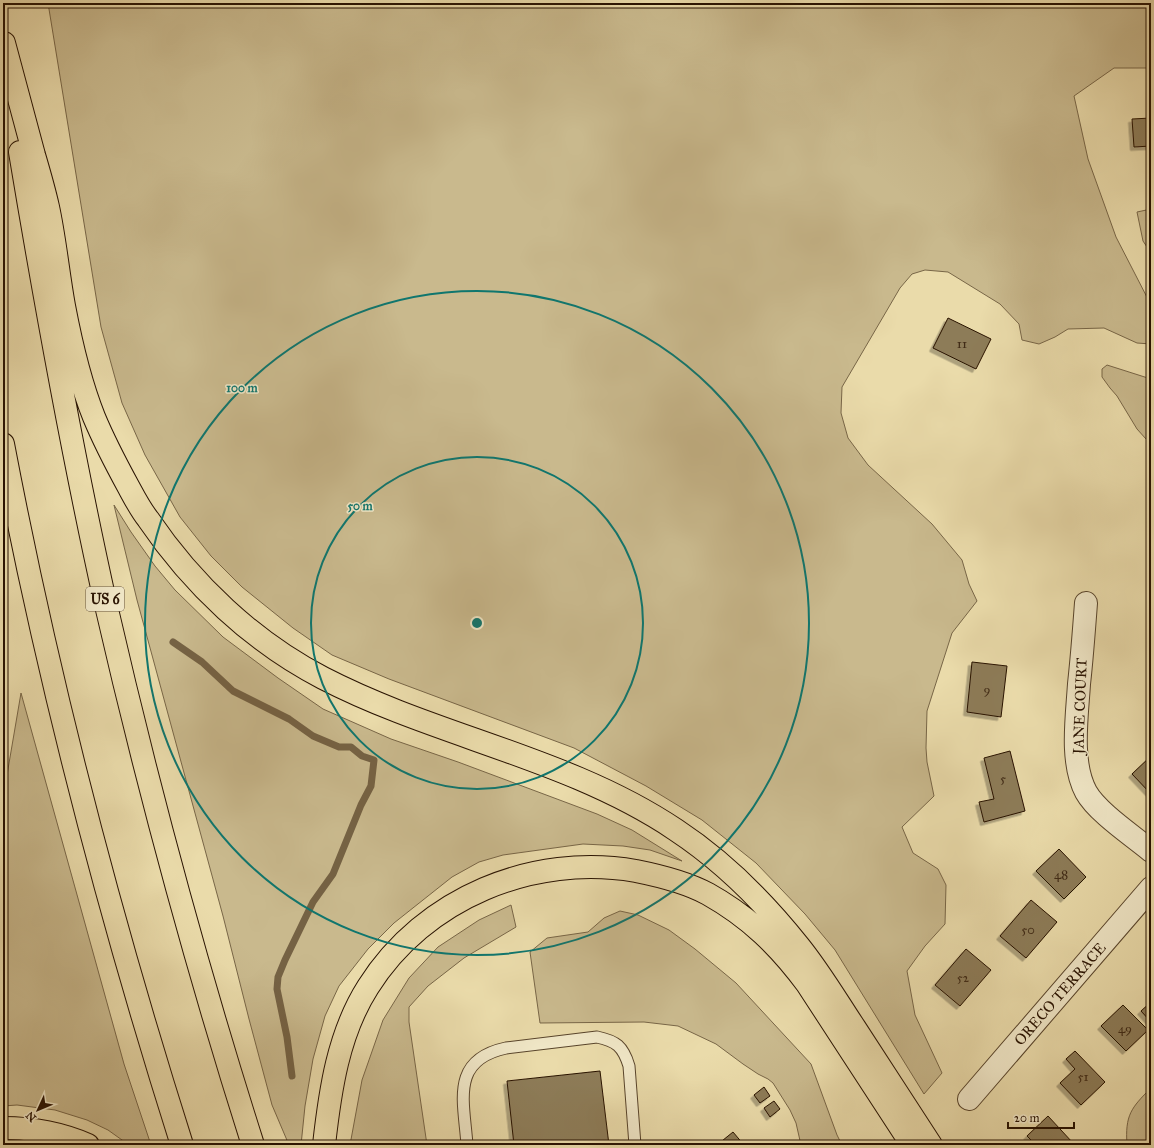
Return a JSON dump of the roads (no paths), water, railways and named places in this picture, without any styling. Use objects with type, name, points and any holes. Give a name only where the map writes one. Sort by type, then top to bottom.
[{"type":"highway","name":"US 6","points":[[3,40],[43,289],[106,605],[183,910],[253,1145]]},
{"type":"highway","points":[[3,40],[48,206],[64,306],[78,364],[94,416],[118,469],[146,518],[182,564],[224,608],[241,622],[298,664],[323,678],[378,703],[599,787],[652,815],[700,847],[720,863],[759,900],[799,945],[832,992],[931,1145]]},
{"type":"highway","points":[[3,444],[44,642],[84,804],[127,963],[182,1145]]},
{"type":"highway","points":[[324,1145],[332,1083],[347,1030],[356,1008],[367,988],[378,971],[393,954],[427,922],[461,899],[495,884],[520,876],[562,868],[583,867],[606,867],[647,873],[689,886],[725,904],[763,933],[793,965],[807,984],[912,1145]]},
{"type":"highway","points":[[3,1128],[30,1129],[52,1133],[88,1145]]},
{"type":"street","name":"JANE COURT","points":[[1086,603],[1077,720],[1079,772],[1086,792],[1093,802],[1151,851]]},
{"type":"street","name":"ORECO TERRACE","points":[[969,1100],[1151,888]]},
{"type":"lane","points":[[467,1145],[463,1091],[464,1081],[469,1069],[476,1062],[495,1050],[597,1037],[617,1044],[626,1056],[629,1066],[635,1145]]},
{"type":"waterway","points":[[173,642],[202,662],[233,691],[289,719],[313,736],[339,747],[351,747],[362,756],[374,760],[371,786],[361,805],[333,874],[313,902],[278,977],[277,989],[287,1037],[292,1076]]}]
